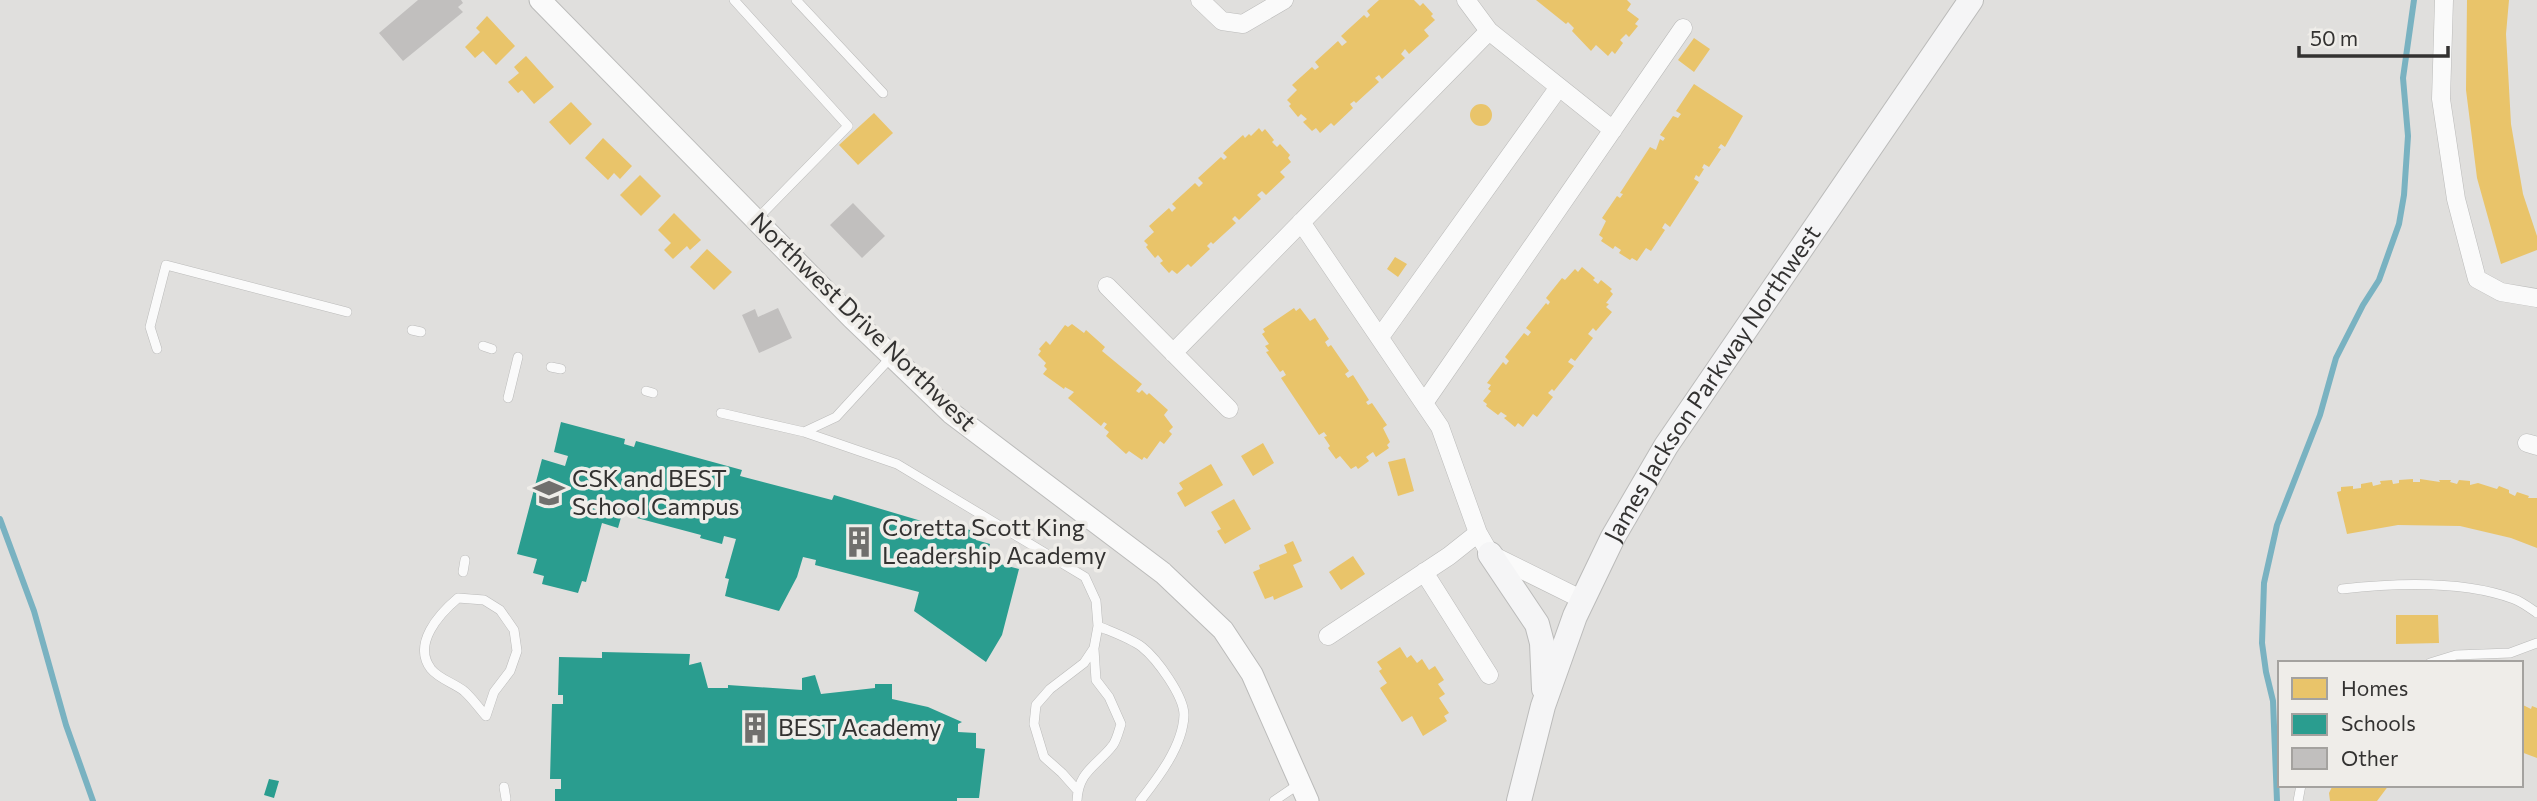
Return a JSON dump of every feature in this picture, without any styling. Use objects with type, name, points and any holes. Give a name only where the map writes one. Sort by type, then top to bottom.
[{"type":"main road","name":"James Jackson Parkway Northwest","points":[[1519,801],[1543,706],[1575,617],[1612,537],[1666,446],[1971,0]]},
{"type":"main road","points":[[1484,544],[1536,624],[1544,664],[1543,706]]},
{"type":"street","name":"Northwest Drive Northwest","points":[[540,0],[951,413],[1163,573],[1223,630],[1252,674],[1304,792]]},
{"type":"street","points":[[1199,0],[1222,21],[1243,24],[1284,0]]},
{"type":"street","points":[[1466,0],[1489,31],[1613,130]]},
{"type":"street","points":[[2444,0],[2441,99],[2456,199],[2477,279],[2501,292],[2537,298]]},
{"type":"street","points":[[1424,403],[1683,28]]},
{"type":"street","points":[[1173,353],[1489,31]]},
{"type":"street","points":[[1380,337],[1559,87]]},
{"type":"street","points":[[1301,222],[1440,427],[1484,544],[1583,600]]},
{"type":"street","points":[[1107,286],[1229,409]]},
{"type":"street","points":[[1328,636],[1424,572],[1484,544]]},
{"type":"street","points":[[1424,572],[1489,675]]},
{"type":"lane","points":[[734,0],[848,127],[756,220]]},
{"type":"lane","points":[[796,0],[883,93]]},
{"type":"lane","points":[[157,349],[150,327],[166,265],[346,312]]},
{"type":"lane","points":[[804,432],[836,417],[892,356]]},
{"type":"lane","points":[[508,398],[518,357]]},
{"type":"lane","points":[[721,412],[804,432],[897,464],[1085,577],[1096,601],[1096,680],[1109,697],[1121,723],[1115,743],[1083,775],[1077,796]]},
{"type":"lane","points":[[463,572],[465,560]]},
{"type":"lane","points":[[2342,589],[2385,584],[2467,588],[2516,599],[2537,613]]},
{"type":"lane","points":[[458,598],[484,600],[500,610],[514,630],[517,651],[510,671],[494,692],[486,716],[463,690],[432,670],[425,654],[432,627],[443,611],[458,598]]},
{"type":"lane","points":[[1098,626],[1141,646],[1171,680],[1184,714],[1175,748],[1140,801]]},
{"type":"lane","points":[[2436,661],[2456,655],[2510,653],[2537,643]]},
{"type":"lane","points":[[1077,796],[1062,773],[1044,757],[1034,724],[1036,705],[1050,689],[1084,663],[1094,648]]},
{"type":"lane","points":[[504,787],[506,799]]},
{"type":"lane","points":[[1275,801],[1304,792]]},
{"type":"building: Homes","points":[[1379,0],[1414,0],[1420,6],[1423,3],[1435,20],[1424,30],[1429,36],[1409,54],[1405,49],[1401,54],[1405,58],[1382,79],[1379,75],[1375,78],[1379,82],[1356,103],[1354,101],[1350,104],[1353,108],[1334,126],[1331,123],[1320,133],[1316,128],[1312,131],[1303,122],[1307,119],[1301,114],[1298,117],[1289,106],[1291,104],[1287,100],[1297,90],[1292,85],[1312,67],[1315,70],[1319,67],[1315,62],[1338,41],[1342,46],[1347,42],[1341,36],[1364,15],[1367,18],[1370,15],[1367,11]]},
{"type":"building: Homes","points":[[1536,0],[1627,0],[1631,4],[1627,10],[1639,19],[1635,24],[1638,26],[1629,37],[1626,34],[1620,40],[1623,43],[1615,54],[1612,51],[1608,56],[1596,45],[1591,51],[1572,31],[1574,28],[1568,22],[1566,24]]},
{"type":"building: Homes","points":[[2467,0],[2509,0],[2506,34],[2511,124],[2523,194],[2537,236],[2537,250],[2501,264],[2477,178],[2466,90]]},
{"type":"building: Homes","points":[[487,16],[515,46],[496,65],[483,51],[475,58],[465,47],[480,32],[476,28]]},
{"type":"building: Homes","points":[[1694,38],[1710,49],[1694,72],[1678,60]]},
{"type":"building: Homes","points":[[526,56],[554,87],[534,104],[522,90],[518,93],[508,82],[519,73],[514,67]]},
{"type":"building: Homes","points":[[1694,84],[1743,116],[1725,147],[1721,144],[1718,148],[1721,149],[1709,167],[1704,164],[1699,177],[1696,175],[1694,179],[1699,182],[1670,227],[1665,223],[1662,228],[1665,230],[1651,251],[1646,248],[1637,261],[1632,258],[1630,260],[1619,253],[1621,250],[1615,246],[1613,249],[1601,241],[1603,238],[1599,235],[1606,221],[1602,218],[1617,196],[1620,198],[1623,194],[1620,193],[1650,147],[1656,150],[1660,139],[1663,141],[1665,138],[1660,135],[1673,116],[1678,118],[1681,114],[1676,111]]},
{"type":"building: Homes","points":[[571,102],[592,124],[570,145],[549,122]]},
{"type":"building: Homes","points":[[1481,104],[1489,107],[1492,115],[1489,123],[1481,126],[1473,123],[1470,115],[1473,107]]},
{"type":"building: Homes","points":[[874,113],[893,133],[858,165],[839,145]]},
{"type":"building: Homes","points":[[1259,128],[1262,132],[1265,129],[1274,140],[1272,142],[1277,147],[1280,144],[1290,155],[1288,158],[1291,162],[1280,172],[1285,177],[1266,195],[1262,191],[1257,195],[1261,199],[1239,220],[1235,216],[1232,219],[1236,223],[1213,244],[1211,242],[1207,246],[1210,249],[1191,267],[1188,264],[1177,274],[1172,270],[1169,273],[1160,263],[1163,261],[1158,255],[1155,258],[1146,247],[1148,245],[1144,241],[1154,232],[1149,226],[1169,208],[1172,212],[1176,208],[1172,204],[1195,183],[1199,187],[1203,183],[1198,178],[1221,157],[1224,160],[1227,157],[1223,153],[1243,135],[1245,138],[1249,134],[1251,136]]},
{"type":"building: Homes","points":[[603,138],[632,166],[620,179],[614,173],[608,180],[585,158]]},
{"type":"building: Homes","points":[[640,175],[661,196],[641,216],[620,195]]},
{"type":"building: Homes","points":[[674,213],[701,240],[690,250],[687,246],[673,259],[664,250],[671,243],[658,230]]},
{"type":"building: Homes","points":[[707,249],[732,272],[714,290],[690,267]]},
{"type":"building: Homes","points":[[1395,257],[1407,264],[1398,277],[1387,269]]},
{"type":"building: Homes","points":[[1582,267],[1598,284],[1601,280],[1612,289],[1610,291],[1613,294],[1606,307],[1612,312],[1596,331],[1593,328],[1588,334],[1593,338],[1575,361],[1571,358],[1568,362],[1574,366],[1554,391],[1552,389],[1548,393],[1553,397],[1537,417],[1533,414],[1523,427],[1518,423],[1515,427],[1504,418],[1507,416],[1501,412],[1498,415],[1486,406],[1483,401],[1491,391],[1488,389],[1491,385],[1487,383],[1503,362],[1506,365],[1509,361],[1505,357],[1524,333],[1528,336],[1531,332],[1526,328],[1546,303],[1548,305],[1550,302],[1546,298],[1562,278],[1565,280],[1575,269],[1578,272]]},
{"type":"building: Homes","points":[[1294,308],[1296,311],[1300,308],[1310,321],[1315,318],[1329,339],[1325,342],[1328,347],[1331,345],[1349,371],[1345,374],[1348,378],[1353,375],[1369,400],[1366,402],[1368,405],[1372,403],[1387,425],[1383,428],[1390,442],[1387,445],[1389,448],[1376,457],[1373,452],[1366,457],[1369,461],[1358,469],[1356,466],[1351,469],[1340,456],[1336,459],[1328,448],[1330,446],[1324,437],[1327,436],[1324,432],[1319,435],[1281,378],[1286,375],[1283,370],[1280,372],[1266,352],[1269,351],[1265,346],[1269,344],[1262,334],[1265,332],[1263,329]]},
{"type":"building: Homes","points":[[1072,324],[1084,333],[1086,330],[1105,347],[1102,351],[1142,384],[1136,391],[1139,393],[1142,390],[1147,395],[1149,393],[1168,410],[1164,415],[1173,427],[1169,431],[1172,434],[1164,444],[1160,441],[1147,459],[1144,457],[1142,460],[1129,451],[1126,454],[1106,436],[1109,432],[1104,428],[1107,424],[1104,422],[1101,426],[1068,398],[1074,392],[1065,387],[1064,389],[1043,374],[1047,369],[1044,366],[1046,363],[1038,355],[1041,351],[1039,349],[1046,341],[1050,345],[1065,325],[1068,327]]},
{"type":"building: Homes","points":[[1263,443],[1274,463],[1253,476],[1241,456]]},
{"type":"building: Homes","points":[[1405,458],[1414,491],[1398,496],[1388,462]]},
{"type":"building: Homes","points":[[1211,464],[1223,485],[1185,507],[1177,493],[1183,489],[1179,483]]},
{"type":"building: Homes","points":[[2413,479],[2413,482],[2420,482],[2420,479],[2440,482],[2439,480],[2451,480],[2450,482],[2457,484],[2459,480],[2470,481],[2470,485],[2478,483],[2497,489],[2499,486],[2515,496],[2517,492],[2529,496],[2528,498],[2537,498],[2537,548],[2511,538],[2460,526],[2398,525],[2347,534],[2337,492],[2341,491],[2341,487],[2353,486],[2353,489],[2372,482],[2373,486],[2381,484],[2380,481],[2392,480],[2393,484],[2399,483],[2399,480]]},
{"type":"building: Homes","points":[[1234,499],[1251,529],[1225,544],[1217,531],[1221,529],[1211,512]]},
{"type":"building: Homes","points":[[1293,541],[1302,561],[1293,565],[1303,587],[1274,600],[1273,596],[1265,599],[1253,572],[1260,569],[1259,565],[1287,553],[1284,545]]},
{"type":"building: Homes","points":[[1353,556],[1365,574],[1341,590],[1329,572]]},
{"type":"building: Homes","points":[[2396,615],[2438,615],[2439,643],[2396,644]]},
{"type":"building: Homes","points":[[1400,647],[1407,658],[1411,655],[1417,663],[1422,659],[1429,670],[1435,666],[1444,680],[1438,684],[1445,694],[1439,698],[1449,713],[1444,716],[1447,721],[1423,736],[1412,716],[1402,722],[1380,688],[1387,683],[1377,662]]},
{"type":"building: Homes","points":[[2523,705],[2531,709],[2532,706],[2537,708],[2537,758],[2523,753]]},
{"type":"building: Homes","points":[[2332,787],[2388,787],[2377,801],[2330,801],[2329,793]]},
{"type":"building: Schools","name":"Coretta Scott King Leadership Academy","points":[[561,422],[625,439],[624,444],[634,447],[636,441],[742,470],[740,476],[832,500],[834,495],[955,531],[956,526],[977,532],[976,540],[990,544],[985,560],[1019,569],[1002,635],[986,662],[914,611],[919,592],[815,565],[816,560],[803,557],[797,577],[779,611],[725,596],[729,579],[725,578],[736,539],[724,536],[722,544],[700,538],[701,535],[622,514],[618,528],[602,523],[586,582],[582,581],[578,593],[542,584],[544,576],[533,573],[537,559],[517,554],[542,459],[565,466],[568,456],[554,452]]},
{"type":"building: Schools","name":"BEST Academy","points":[[602,652],[690,654],[689,665],[701,662],[708,688],[728,688],[728,685],[802,690],[802,678],[815,675],[821,694],[875,688],[875,684],[892,684],[892,699],[928,707],[962,722],[958,724],[958,732],[976,733],[976,748],[985,749],[979,798],[957,798],[957,801],[555,801],[555,789],[561,789],[561,779],[550,779],[552,704],[563,704],[563,695],[558,695],[559,657],[602,658]]},
{"type":"building: Schools","points":[[269,779],[279,781],[274,798],[264,795]]},
{"type":"building: Other","points":[[418,0],[461,0],[463,3],[458,7],[463,12],[403,61],[379,33]]},
{"type":"building: Other","points":[[853,203],[885,236],[862,258],[830,225]]},
{"type":"building: Other","points":[[778,308],[792,338],[759,353],[742,315],[755,309],[758,317]]},
{"type":"waterway","points":[[2277,801],[2273,701],[2262,643],[2264,583],[2277,525],[2320,415],[2336,358],[2379,280],[2399,224],[2408,136],[2403,78],[2414,0]]},
{"type":"waterway","points":[[0,519],[34,611],[66,725],[93,801]]},
{"type":"place","name":"CSK and BEST School Campus","points":[[549,493]]},
{"type":"place","name":"Coretta Scott King Leadership Academy","points":[[859,542]]},
{"type":"place","name":"BEST Academy","points":[[755,728]]}]
